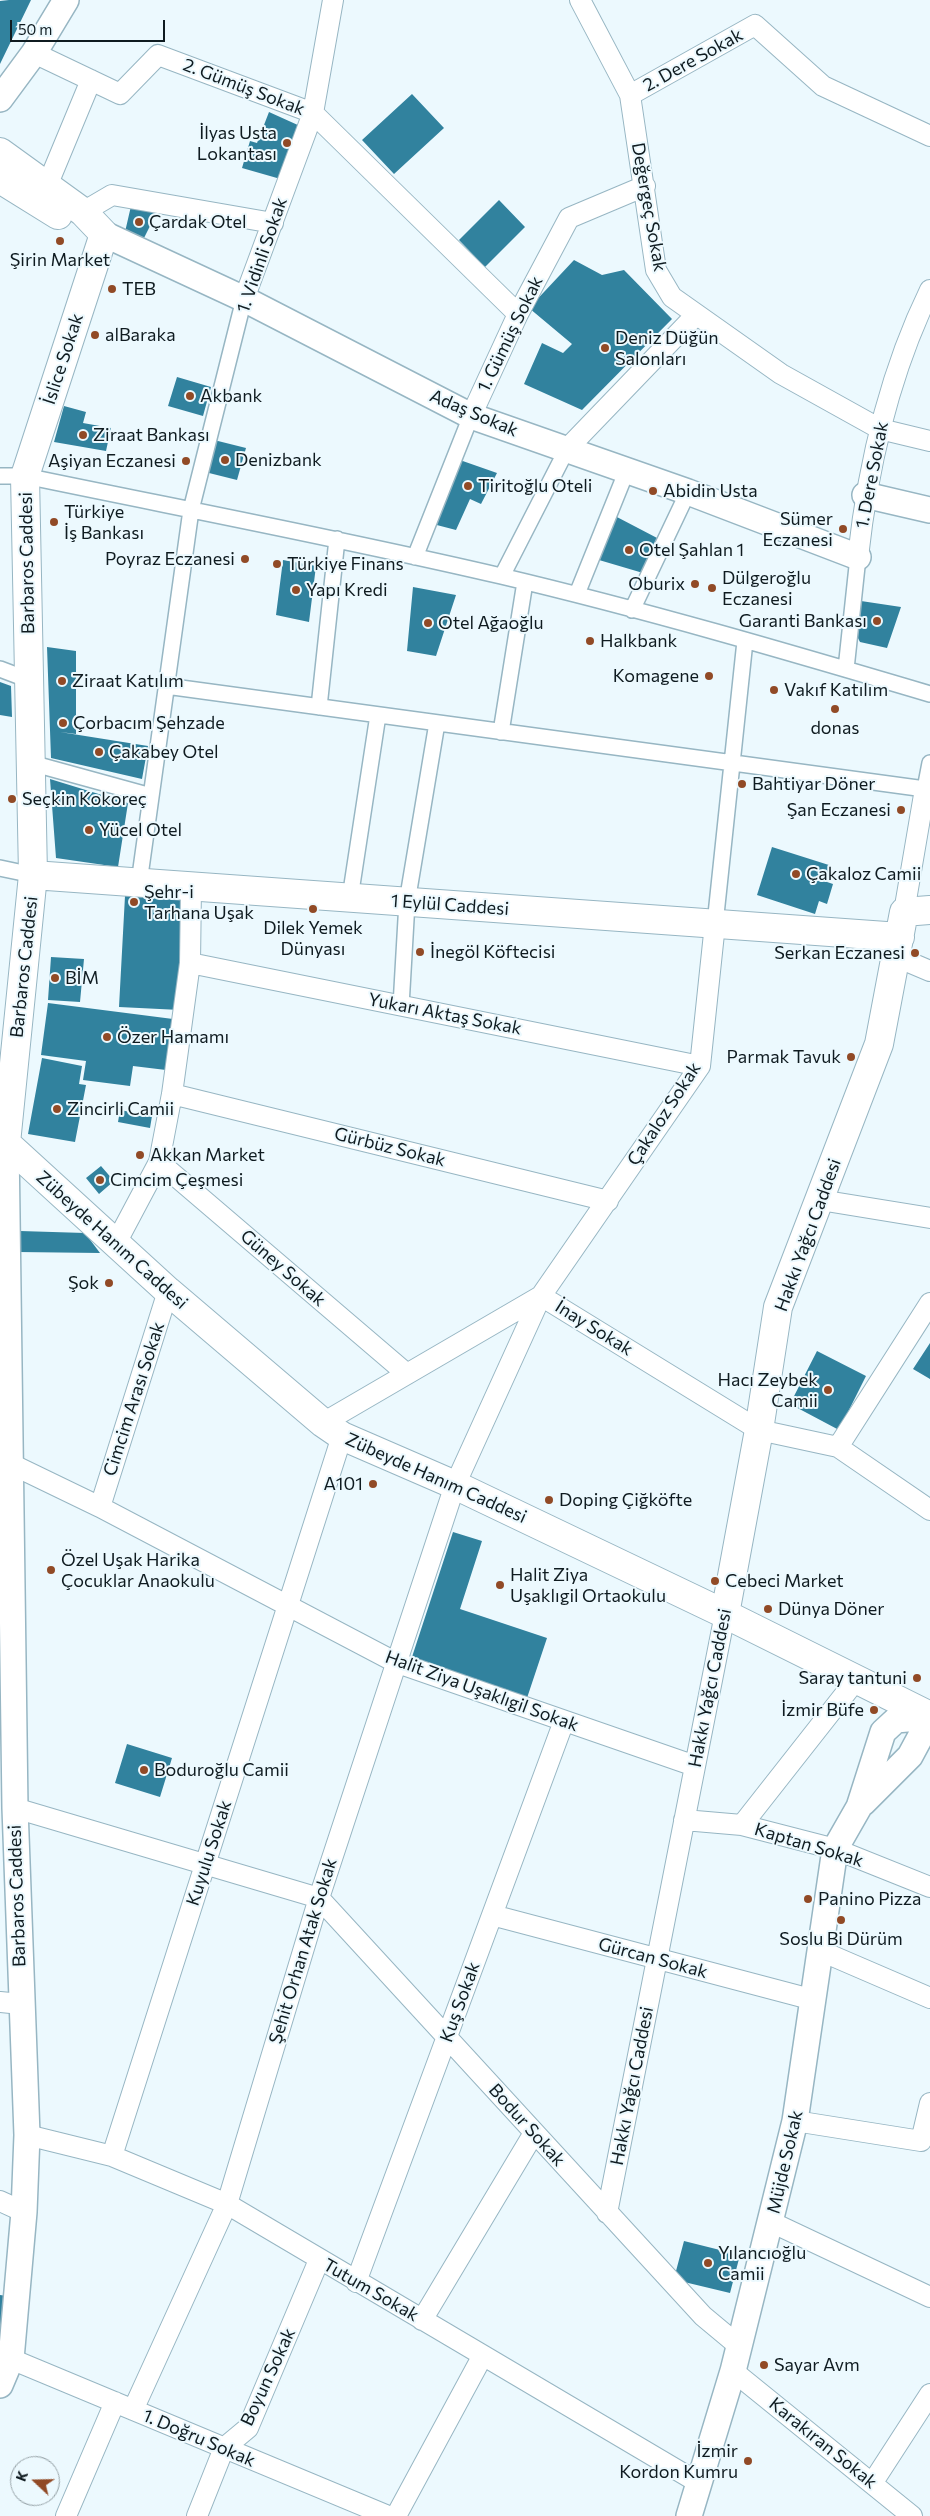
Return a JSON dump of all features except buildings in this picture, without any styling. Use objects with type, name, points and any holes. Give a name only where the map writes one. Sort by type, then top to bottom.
[{"type":"main road","points":[[0,152],[82,212],[103,238]]},
{"type":"main road","points":[[0,179],[103,238]]},
{"type":"main road","name":"İslice Sokak","points":[[12,476],[103,238]]},
{"type":"main road","name":"Barbaros Caddesi","points":[[3,1139],[33,875],[29,680],[12,476]]},
{"type":"main road","name":"1 Eylül Caddesi","points":[[33,875],[715,924],[908,929]]},
{"type":"main road","name":"Hakkı Yağcı Caddesi","points":[[725,1614],[759,1430],[778,1307],[879,1044],[908,929]]},
{"type":"main road","name":"Zübeyde Hanım Caddesi","points":[[3,1139],[168,1291],[332,1429],[455,1485],[725,1614],[930,1717]]},
{"type":"street","points":[[0,99],[34,53],[66,0]]},
{"type":"street","name":"1. Vidinli Sokak","points":[[139,883],[191,510],[244,299],[313,113],[333,0]]},
{"type":"street","name":"Değergeç Sokak","points":[[580,0],[630,94],[656,270],[672,297],[695,316],[781,374],[880,429],[930,441]]},
{"type":"street","name":"2. Dere Sokak","points":[[630,94],[755,25],[823,86],[930,136]]},
{"type":"street","name":"2. Gümüş Sokak","points":[[34,53],[120,94],[158,55],[313,113],[518,314]]},
{"type":"street","points":[[47,186],[90,80]]},
{"type":"street","name":"1. Gümüş Sokak","points":[[415,557],[471,416],[518,314],[569,218],[645,186]]},
{"type":"street","points":[[82,212],[112,195],[273,223]]},
{"type":"street","name":"Adaş Sokak","points":[[103,238],[244,299],[471,416],[688,492],[858,557]]},
{"type":"street","name":"1. Dere Sokak","points":[[846,669],[865,495],[895,375],[918,315],[930,290]]},
{"type":"street","points":[[502,576],[567,449],[695,316]]},
{"type":"street","points":[[577,594],[627,470]]},
{"type":"street","points":[[12,476],[337,539],[502,576],[577,594],[746,640],[930,694]]},
{"type":"street","points":[[632,610],[688,492]]},
{"type":"street","points":[[865,495],[930,510]]},
{"type":"street","points":[[319,707],[337,539]]},
{"type":"street","points":[[501,732],[525,582]]},
{"type":"street","name":"Çakaloz Sokak","points":[[455,1485],[542,1296],[700,1066],[746,640]]},
{"type":"street","points":[[0,669],[29,680]]},
{"type":"street","points":[[166,686],[925,789]]},
{"type":"street","points":[[350,898],[378,715]]},
{"type":"street","points":[[401,1006],[407,902],[437,723]]},
{"type":"street","points":[[31,763],[151,796]]},
{"type":"street","name":"Hakkı Yağcı Caddesi","points":[[908,929],[925,789],[930,763]]},
{"type":"street","name":"1 Eylül Caddesi","points":[[0,868],[33,875]]},
{"type":"street","points":[[116,1243],[159,1162],[172,1094],[190,963],[191,887]]},
{"type":"street","points":[[908,929],[930,972]]},
{"type":"street","name":"Yukarı Aktaş Sokak","points":[[190,963],[700,1066]]},
{"type":"street","name":"Gürbüz Sokak","points":[[172,1094],[608,1200]]},
{"type":"street","name":"Barbaros Caddesi","points":[[0,2385],[6,2356],[24,2212],[27,2135],[10,2003],[10,1798],[4,1464],[3,1139]]},
{"type":"street","name":"Güney Sokak","points":[[159,1162],[407,1374]]},
{"type":"street","points":[[820,1200],[930,1218]]},
{"type":"street","name":"Cimcim Arası Sokak","points":[[100,1507],[168,1291]]},
{"type":"street","name":"İnay Sokak","points":[[332,1429],[407,1374],[542,1296],[759,1430],[838,1447]]},
{"type":"street","points":[[930,1303],[838,1447],[930,1510]]},
{"type":"street","name":"Kuyulu Sokak","points":[[112,2156],[288,1604],[332,1429]]},
{"type":"street","name":"Halit Ziya Uşaklıgil Sokak","points":[[4,1464],[100,1507],[288,1604],[395,1662],[695,1766]]},
{"type":"street","name":"Şehit Orhan Atak Sokak","points":[[66,2516],[227,2204],[319,1898],[395,1662],[455,1485]]},
{"type":"street","name":"Hakkı Yağcı Caddesi","points":[[608,2213],[725,1614]]},
{"type":"street","points":[[742,1825],[856,1680]]},
{"type":"street","points":[[859,1807],[910,1756],[930,1717]]},
{"type":"street","points":[[859,1807],[883,1732],[896,1720],[930,1717]]},
{"type":"street","name":"Kuş Sokak","points":[[356,2282],[564,1721]]},
{"type":"street","points":[[10,1798],[205,1864],[319,1898]]},
{"type":"street","name":"Müjde Sokak","points":[[688,2516],[733,2371],[795,2121],[835,1849],[859,1807]]},
{"type":"street","name":"Kaptan Sokak","points":[[684,1820],[742,1825],[835,1849],[930,1887]]},
{"type":"street","name":"Bodur Sokak","points":[[319,1898],[703,2316],[739,2346]]},
{"type":"street","name":"Gürcan Sokak","points":[[492,1915],[814,2000]]},
{"type":"street","points":[[821,1951],[930,1998]]},
{"type":"street","points":[[795,2121],[921,2141],[930,2103]]},
{"type":"street","points":[[422,2320],[534,2133]]},
{"type":"street","name":"Tutum Sokak","points":[[27,2135],[112,2156],[227,2204],[356,2282],[699,2483]]},
{"type":"street","points":[[0,2201],[24,2212]]},
{"type":"street","points":[[771,2222],[930,2297]]},
{"type":"street","name":"Boyun Sokak","points":[[197,2516],[224,2448],[248,2428],[319,2260]]},
{"type":"street","name":"1. Doğru Sokak","points":[[6,2356],[385,2515]]},
{"type":"street","points":[[385,2515],[482,2356]]},
{"type":"street","name":"Karakıran Sokak","points":[[733,2371],[873,2482],[912,2516]]},
{"type":"street","points":[[873,2482],[930,2394]]},
{"type":"street","points":[[699,2483],[707,2516]]},
{"type":"place","name":"İlyas Usta Lokantası","points":[[287,143]]},
{"type":"place","name":"Çardak Otel","points":[[139,222]]},
{"type":"place","name":"Şirin Market","points":[[60,241]]},
{"type":"place","name":"TEB","points":[[112,289]]},
{"type":"place","name":"alBaraka","points":[[95,335]]},
{"type":"place","name":"Deniz Düğün Salonları","points":[[605,348]]},
{"type":"place","name":"Akbank","points":[[190,396]]},
{"type":"place","name":"Ziraat Bankası","points":[[83,435]]},
{"type":"place","name":"Denizbank","points":[[225,460]]},
{"type":"place","name":"Aşiyan Eczanesi","points":[[186,461]]},
{"type":"place","name":"Tiritoğlu Oteli","points":[[468,486]]},
{"type":"place","name":"Abidin Usta","points":[[653,491]]},
{"type":"place","name":"Türkiye İş Bankası","points":[[54,522]]},
{"type":"place","name":"Sümer Eczanesi","points":[[843,529]]},
{"type":"place","name":"Otel Şahlan 1","points":[[629,550]]},
{"type":"place","name":"Poyraz Eczanesi","points":[[245,559]]},
{"type":"place","name":"Türkiye Finans","points":[[277,564]]},
{"type":"place","name":"Oburix","points":[[695,584]]},
{"type":"place","name":"Dülgeroğlu Eczanesi","points":[[712,588]]},
{"type":"place","name":"Yapı Kredi","points":[[296,590]]},
{"type":"place","name":"Garanti Bankası","points":[[877,621]]},
{"type":"place","name":"Otel Ağaoğlu","points":[[428,623]]},
{"type":"place","name":"Halkbank","points":[[590,641]]},
{"type":"place","name":"Komagene","points":[[709,676]]},
{"type":"place","name":"Ziraat Katılım","points":[[62,681]]},
{"type":"place","name":"Vakıf Katılım","points":[[774,690]]},
{"type":"place","name":"donas","points":[[835,709]]},
{"type":"place","name":"Çorbacım Şehzade","points":[[63,723]]},
{"type":"place","name":"Çakabey Otel","points":[[99,752]]},
{"type":"place","name":"Bahtiyar Döner","points":[[742,784]]},
{"type":"place","name":"Seçkin Kokoreç","points":[[12,799]]},
{"type":"place","name":"Şan Eczanesi","points":[[901,810]]},
{"type":"place","name":"Yücel Otel","points":[[89,830]]},
{"type":"place","name":"Çakaloz Camii","points":[[796,874]]},
{"type":"place","name":"Şehr-i Tarhana Uşak","points":[[134,902]]},
{"type":"place","name":"Dilek Yemek Dünyası","points":[[313,909]]},
{"type":"place","name":"İnegöl Köftecisi","points":[[420,952]]},
{"type":"place","name":"Serkan Eczanesi","points":[[915,953]]},
{"type":"place","name":"BİM","points":[[55,978]]},
{"type":"place","name":"Özer Hamamı","points":[[107,1037]]},
{"type":"place","name":"Parmak Tavuk","points":[[851,1057]]},
{"type":"place","name":"Zincirli Camii","points":[[57,1109]]},
{"type":"place","name":"Akkan Market","points":[[140,1155]]},
{"type":"place","name":"Cimcim Çeşmesi","points":[[100,1180]]},
{"type":"place","name":"Şok","points":[[109,1283]]},
{"type":"place","name":"Hacı Zeybek Camii","points":[[828,1390]]},
{"type":"place","name":"A101","points":[[373,1484]]},
{"type":"place","name":"Doping Çiğköfte","points":[[549,1500]]},
{"type":"place","name":"Özel Uşak Harika Çocuklar Anaokulu","points":[[51,1570]]},
{"type":"place","name":"Cebeci Market","points":[[715,1581]]},
{"type":"place","name":"Halit Ziya Uşaklıgil Ortaokulu","points":[[500,1585]]},
{"type":"place","name":"Dünya Döner","points":[[768,1609]]},
{"type":"place","name":"Saray tantuni","points":[[917,1678]]},
{"type":"place","name":"İzmir Büfe","points":[[874,1710]]},
{"type":"place","name":"Boduroğlu Camii","points":[[144,1770]]},
{"type":"place","name":"Panino Pizza","points":[[808,1899]]},
{"type":"place","name":"Soslu Bi Dürüm","points":[[841,1920]]},
{"type":"place","name":"Yılancıoğlu Camii","points":[[708,2263]]},
{"type":"place","name":"Sayar Avm","points":[[764,2365]]},
{"type":"place","name":"İzmir Kordon Kumru","points":[[748,2461]]}]
